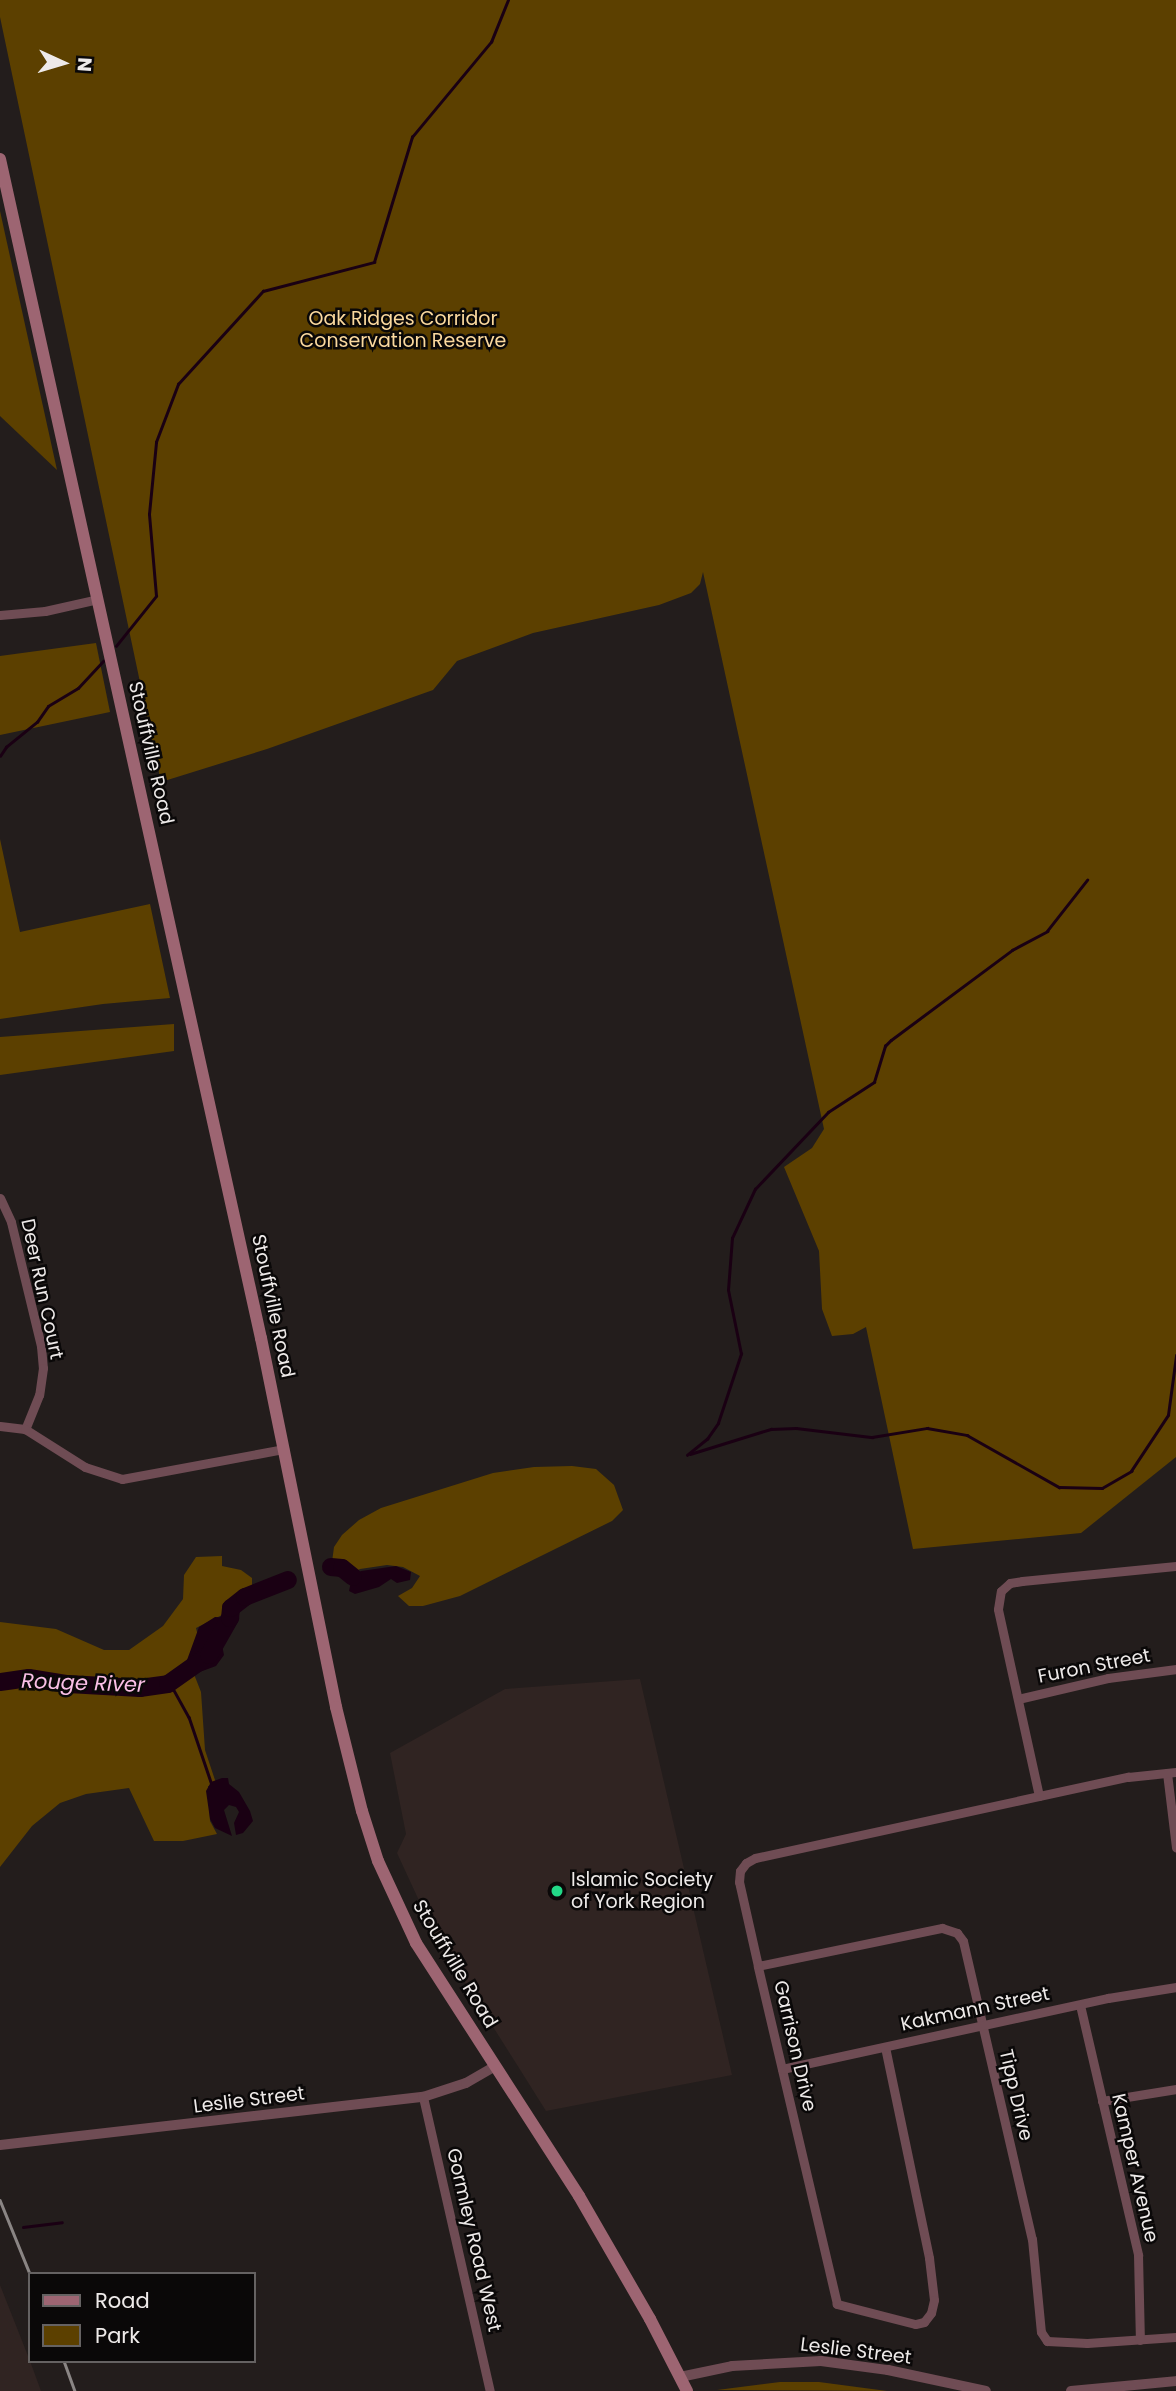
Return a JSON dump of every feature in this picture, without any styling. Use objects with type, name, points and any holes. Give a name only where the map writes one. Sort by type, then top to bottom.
[{"type":"main road","name":"Stouffville Road","points":[[0,159],[284,1450],[347,1757],[378,1861],[416,1943],[534,2123],[604,2237],[687,2391]]},
{"type":"street","points":[[0,615],[45,611],[97,599]]},
{"type":"street","name":"Deer Run Court","points":[[0,1198],[11,1222],[41,1346],[43,1368],[39,1395],[25,1429]]},
{"type":"street","points":[[0,1426],[25,1429],[85,1467],[122,1479],[284,1450]]},
{"type":"street","points":[[1039,1796],[998,1607],[999,1597],[1005,1586],[1039,1578],[1176,1566]]},
{"type":"street","name":"Furon Street","points":[[1018,1699],[1108,1678],[1176,1669]]},
{"type":"street","points":[[1172,1772],[1176,1847]]},
{"type":"street","name":"Garrison Drive","points":[[885,2047],[929,2258],[934,2300],[932,2313],[924,2322],[915,2324],[837,2304],[758,1966],[739,1880],[741,1870],[749,1861],[1141,1774],[1172,1772]]},
{"type":"street","name":"Tipp Drive","points":[[758,1966],[950,1929],[963,1941],[1032,2239],[1041,2332],[1048,2341],[1176,2337]]},
{"type":"street","name":"Kakmann Street","points":[[782,2068],[1176,1987]]},
{"type":"street","name":"Kamper Avenue","points":[[1080,2005],[1138,2256],[1140,2340]]},
{"type":"street","name":"Leslie Street","points":[[0,2145],[423,2097],[466,2082],[495,2066]]},
{"type":"street","points":[[1102,2101],[1176,2089]]},
{"type":"street","name":"Gormley Road West","points":[[423,2097],[490,2391]]},
{"type":"street","name":"Leslie Street","points":[[680,2377],[732,2366],[821,2361],[888,2370],[986,2391]]},
{"type":"street","points":[[1071,2391],[1176,2381]]},
{"type":"shaded area","points":[[396,1566],[411,1572],[410,1580],[397,1583],[391,1579],[379,1587],[355,1594],[349,1591],[352,1577],[361,1571]]},
{"type":"shaded area","points":[[215,1617],[231,1618],[232,1626],[222,1645],[224,1655],[216,1666],[197,1673],[190,1670],[187,1660],[199,1627]]},
{"type":"shaded area","points":[[640,1679],[732,2075],[546,2111],[434,1933],[397,1853],[406,1834],[390,1753],[505,1689]]},
{"type":"shaded area","points":[[228,1778],[229,1784],[239,1792],[250,1811],[253,1821],[243,1833],[236,1835],[234,1823],[239,1812],[236,1807],[229,1805],[224,1810],[232,1836],[215,1828],[210,1819],[206,1791],[211,1782]]},
{"type":"shaded area","points":[[0,2285],[41,2391],[0,2391]]},
{"type":"green space","name":"Oak Ridges Corridor Conservation Reserve","points":[[0,0],[1176,0],[1176,1457],[1081,1533],[913,1549],[866,1327],[853,1334],[832,1336],[822,1309],[819,1251],[784,1167],[812,1148],[824,1129],[703,572],[700,584],[691,593],[659,605],[533,633],[457,661],[433,690],[267,749],[161,782],[0,17]]},
{"type":"green space","points":[[0,211],[57,470],[0,416]]},
{"type":"green space","points":[[96,643],[110,712],[0,735],[0,656]]},
{"type":"green space","points":[[0,839],[20,932],[150,904],[170,998],[103,1004],[0,1019]]},
{"type":"green space","points":[[174,1024],[174,1051],[0,1075],[0,1037]]},
{"type":"green space","points":[[572,1466],[596,1469],[614,1485],[623,1510],[612,1521],[460,1596],[423,1606],[409,1606],[398,1596],[412,1588],[420,1576],[403,1567],[387,1565],[360,1569],[346,1577],[332,1562],[334,1547],[342,1535],[359,1520],[381,1508],[493,1473],[534,1467]]},
{"type":"green space","points":[[222,1556],[222,1566],[241,1570],[252,1578],[252,1594],[228,1612],[196,1628],[200,1644],[190,1664],[201,1692],[205,1750],[217,1786],[208,1786],[210,1821],[217,1834],[183,1841],[154,1841],[129,1788],[86,1794],[60,1803],[32,1826],[0,1867],[0,1622],[56,1629],[104,1650],[129,1650],[163,1626],[183,1599],[184,1575],[196,1557]]},
{"type":"green space","points":[[780,2382],[819,2382],[887,2391],[717,2390]]},
{"type":"waterway","points":[[116,646],[156,596],[149,514],[156,442],[178,384],[263,291],[374,262],[412,137],[491,42],[508,0]]},
{"type":"waterway","points":[[0,756],[6,747],[37,722],[48,706],[78,688],[103,661]]},
{"type":"waterway","points":[[687,1455],[707,1439],[718,1423],[741,1354],[728,1290],[732,1238],[755,1189],[828,1112],[874,1082],[885,1046],[891,1040],[1012,950],[1047,931],[1087,880]]},
{"type":"waterway","points":[[690,1454],[771,1429],[796,1428],[872,1437],[927,1428],[967,1435],[1059,1487],[1102,1488],[1131,1471],[1168,1415],[1176,1356]]},
{"type":"waterway","name":"Rouge River","points":[[331,1567],[342,1568],[353,1577]]},
{"type":"waterway","name":"Rouge River","points":[[0,1682],[29,1678],[68,1684],[140,1688],[168,1684],[209,1655],[230,1618],[231,1608],[245,1597],[288,1580]]},
{"type":"waterway","points":[[170,1683],[189,1717],[211,1782]]},
{"type":"waterway","points":[[23,2227],[62,2222]]},
{"type":"railway","points":[[0,2200],[29,2272]]},
{"type":"railway","points":[[65,2363],[75,2391]]},
{"type":"place","name":"Islamic Society of York Region","points":[[557,1891]]}]
